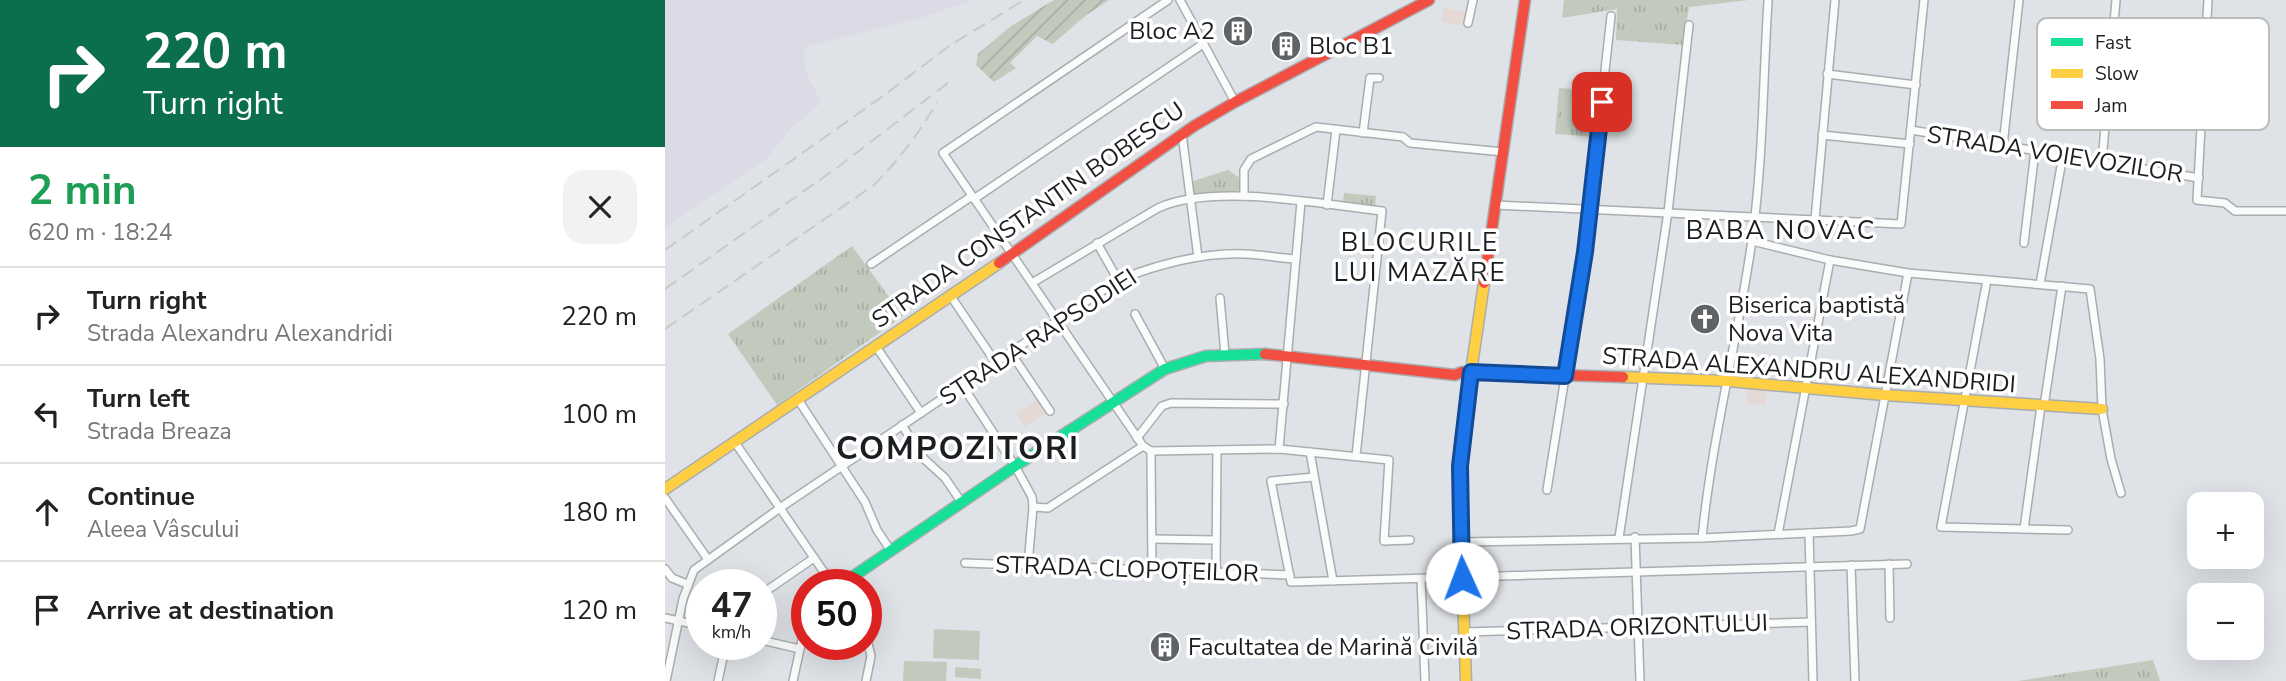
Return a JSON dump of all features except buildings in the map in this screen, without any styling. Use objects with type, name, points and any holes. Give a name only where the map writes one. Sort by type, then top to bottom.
[{"type":"street","points":[[1168,0],[943,153],[1143,446],[1151,451],[1279,449],[1389,460],[1384,541],[1410,540]]},
{"type":"street","points":[[1179,0],[1235,102]]},
{"type":"street","name":"STRADA CONSTANTIN BOBESCU","points":[[665,489],[1012,254],[1182,134],[1235,102],[1429,0]]},
{"type":"street","points":[[1468,23],[1473,0]]},
{"type":"street","points":[[1466,681],[1460,466],[1470,377],[1525,0]]},
{"type":"street","points":[[1815,219],[1835,0]]},
{"type":"street","points":[[1495,205],[1901,225],[1924,0]]},
{"type":"street","points":[[2003,145],[2019,0]]},
{"type":"street","points":[[2114,18],[2116,0]]},
{"type":"street","points":[[2207,18],[2208,0]]},
{"type":"street","points":[[1702,538],[1710,475],[1752,241],[1767,1]]},
{"type":"street","points":[[1547,490],[1590,209],[1611,16]]},
{"type":"street","points":[[1619,538],[1668,212],[1689,25]]},
{"type":"street","points":[[871,264],[1203,44]]},
{"type":"street","points":[[1827,74],[1916,85]]},
{"type":"street","points":[[1363,133],[1370,78],[1380,78]]},
{"type":"street","points":[[1244,196],[1244,170],[1251,159],[1316,127],[1403,137],[1411,143],[1503,152]]},
{"type":"street","points":[[1327,205],[1336,130]]},
{"type":"street","name":"STRADA VOIEVOZILOR","points":[[1911,130],[2199,178]]},
{"type":"street","points":[[2102,162],[2105,130]]},
{"type":"street","points":[[2201,130],[2197,200],[2225,203],[2235,211],[2286,211]]},
{"type":"street","points":[[1182,134],[1198,257]]},
{"type":"street","points":[[1822,135],[1910,144]]},
{"type":"street","points":[[2024,243],[2035,151]]},
{"type":"street","points":[[2040,284],[2063,155]]},
{"type":"street","points":[[1032,283],[1158,208],[1191,199],[1244,196],[1382,211],[1366,365],[1363,370],[1356,456]]},
{"type":"street","points":[[1279,449],[1301,202]]},
{"type":"street","points":[[1752,241],[1830,260],[1908,273],[2090,289],[2100,359],[2102,409],[2111,459],[2121,493]]},
{"type":"street","points":[[1097,243],[1118,280]]},
{"type":"street","name":"STRADA RAPSODIEI","points":[[695,569],[780,508],[1118,280],[1147,268],[1198,257],[1246,254],[1296,259]]},
{"type":"street","points":[[1778,534],[1830,260]]},
{"type":"street","points":[[1461,542],[1635,537],[1702,538],[1860,529],[1908,273]]},
{"type":"street","points":[[1987,280],[1941,527],[2068,530]]},
{"type":"street","points":[[2024,529],[2062,286]]},
{"type":"street","points":[[950,295],[996,363]]},
{"type":"street","points":[[1220,298],[1225,354]]},
{"type":"street","points":[[1135,314],[1165,369]]},
{"type":"street","points":[[876,345],[921,412]]},
{"type":"street","points":[[1011,353],[1050,411]]},
{"type":"street","name":"STRADA ALEXANDRU ALEXANDRIDI","points":[[864,569],[1113,402],[1165,369],[1191,358],[1225,354],[1287,357],[1455,375],[1462,372],[1470,377],[1565,376],[1728,381],[1884,395],[2102,409]]},
{"type":"street","points":[[962,385],[1029,492],[1033,507],[1028,565]]},
{"type":"street","points":[[797,398],[865,502],[877,530],[891,551]]},
{"type":"street","points":[[1137,438],[1162,406],[1171,403],[1283,404]]},
{"type":"street","points":[[902,425],[922,457],[945,478],[962,503]]},
{"type":"street","points":[[734,441],[822,569]]},
{"type":"street","points":[[1033,507],[1048,508],[1143,446]]},
{"type":"street","points":[[1216,573],[1217,450]]},
{"type":"street","points":[[1151,451],[1152,570]]},
{"type":"street","points":[[1310,452],[1333,581]]},
{"type":"street","points":[[1291,579],[1271,481],[1314,477]]},
{"type":"street","points":[[665,498],[707,558]]},
{"type":"street","points":[[1809,533],[1813,681]]},
{"type":"street","points":[[1635,537],[1640,681]]},
{"type":"street","points":[[1152,538],[1216,540]]},
{"type":"street","points":[[777,583],[814,558]]},
{"type":"street","name":"STRADA CLOPOȚEILOR","points":[[965,563],[1216,573],[1333,581],[1907,564]]},
{"type":"street","points":[[1889,564],[1890,618]]},
{"type":"street","points":[[1851,565],[1855,681]]},
{"type":"street","points":[[665,569],[672,578],[686,584]]},
{"type":"street","points":[[1422,579],[1426,681]]},
{"type":"street","name":"STRADA RAPSODIEI","points":[[666,681],[686,588]]},
{"type":"street","points":[[665,618],[686,623]]},
{"type":"street","name":"STRADA ORIZONTULUI","points":[[1464,632],[1811,622]]},
{"type":"street","points":[[718,681],[723,660]]},
{"type":"street","points":[[793,681],[798,660]]},
{"type":"street","points":[[866,681],[870,660]]},
{"type":"shaded area","points":[[665,0],[972,0],[920,18],[804,47],[805,70],[821,103],[790,129],[766,159],[679,217],[665,230]]},
{"type":"shaded area","points":[[1444,8],[1467,12],[1465,26],[1442,22]]},
{"type":"shaded area","points":[[1747,386],[1767,388],[1765,405],[1746,403]]},
{"type":"shaded area","points":[[1037,400],[1045,413],[1025,427],[1016,413]]},
{"type":"green space","points":[[1054,0],[1109,0],[1085,16],[1053,44],[1037,36],[1010,63],[1016,68],[994,82],[976,65],[978,54],[1011,26]]},
{"type":"green space","points":[[1564,0],[1749,0],[1689,7],[1683,45],[1616,40],[1617,9],[1562,18]]},
{"type":"green space","points":[[1559,88],[1599,91],[1596,137],[1555,134]]},
{"type":"green space","points":[[1228,170],[1240,178],[1239,190],[1234,194],[1194,193],[1193,181]]},
{"type":"green space","points":[[1344,193],[1376,196],[1375,206],[1343,202]]},
{"type":"green space","points":[[852,246],[903,316],[777,405],[728,334]]},
{"type":"green space","points":[[934,629],[980,631],[979,660],[933,658]]},
{"type":"green space","points":[[2153,660],[2160,681],[2018,681]]},
{"type":"green space","points":[[904,661],[947,662],[946,681],[903,681]]},
{"type":"green space","points":[[955,667],[981,669],[981,679],[955,677]]},
{"type":"railway","points":[[665,250],[883,96],[949,46],[1024,0]]},
{"type":"railway","points":[[665,289],[838,167],[949,82]]},
{"type":"railway","points":[[665,329],[874,185],[908,146],[937,102]]},
{"type":"traffic: fast","points":[[864,569],[1015,466],[1165,369],[1206,356],[1265,354]]},
{"type":"traffic: slow","points":[[665,489],[999,263]]},
{"type":"traffic: slow","points":[[1466,681],[1461,542],[1462,434],[1484,283]]},
{"type":"traffic: slow","points":[[1623,377],[1728,381],[1884,395],[2102,409]]},
{"type":"traffic: jam","points":[[999,263],[1194,126],[1429,0]]},
{"type":"traffic: jam","points":[[1484,283],[1525,0]]},
{"type":"traffic: jam","points":[[1265,354],[1455,375],[1462,372],[1623,377]]},
{"type":"place","name":"Bloc A2","points":[[1238,31]]},
{"type":"place","name":"Bloc B1","points":[[1286,46]]},
{"type":"place","name":"Biserica baptistă Nova Vita","points":[[1705,319]]},
{"type":"place","name":"Facultatea de Marină Civilă","points":[[1165,647]]},
{"type":"district","name":"BABA NOVAC","points":[[1781,230]]},
{"type":"district","name":"BLOCURILE LUI MAZĂRE","points":[[1420,257]]},
{"type":"district","name":"COMPOZITORI","points":[[958,448]]},
{"type":"route","points":[[1462,578],[1460,466],[1471,372],[1565,376],[1585,252],[1602,102]]}]
